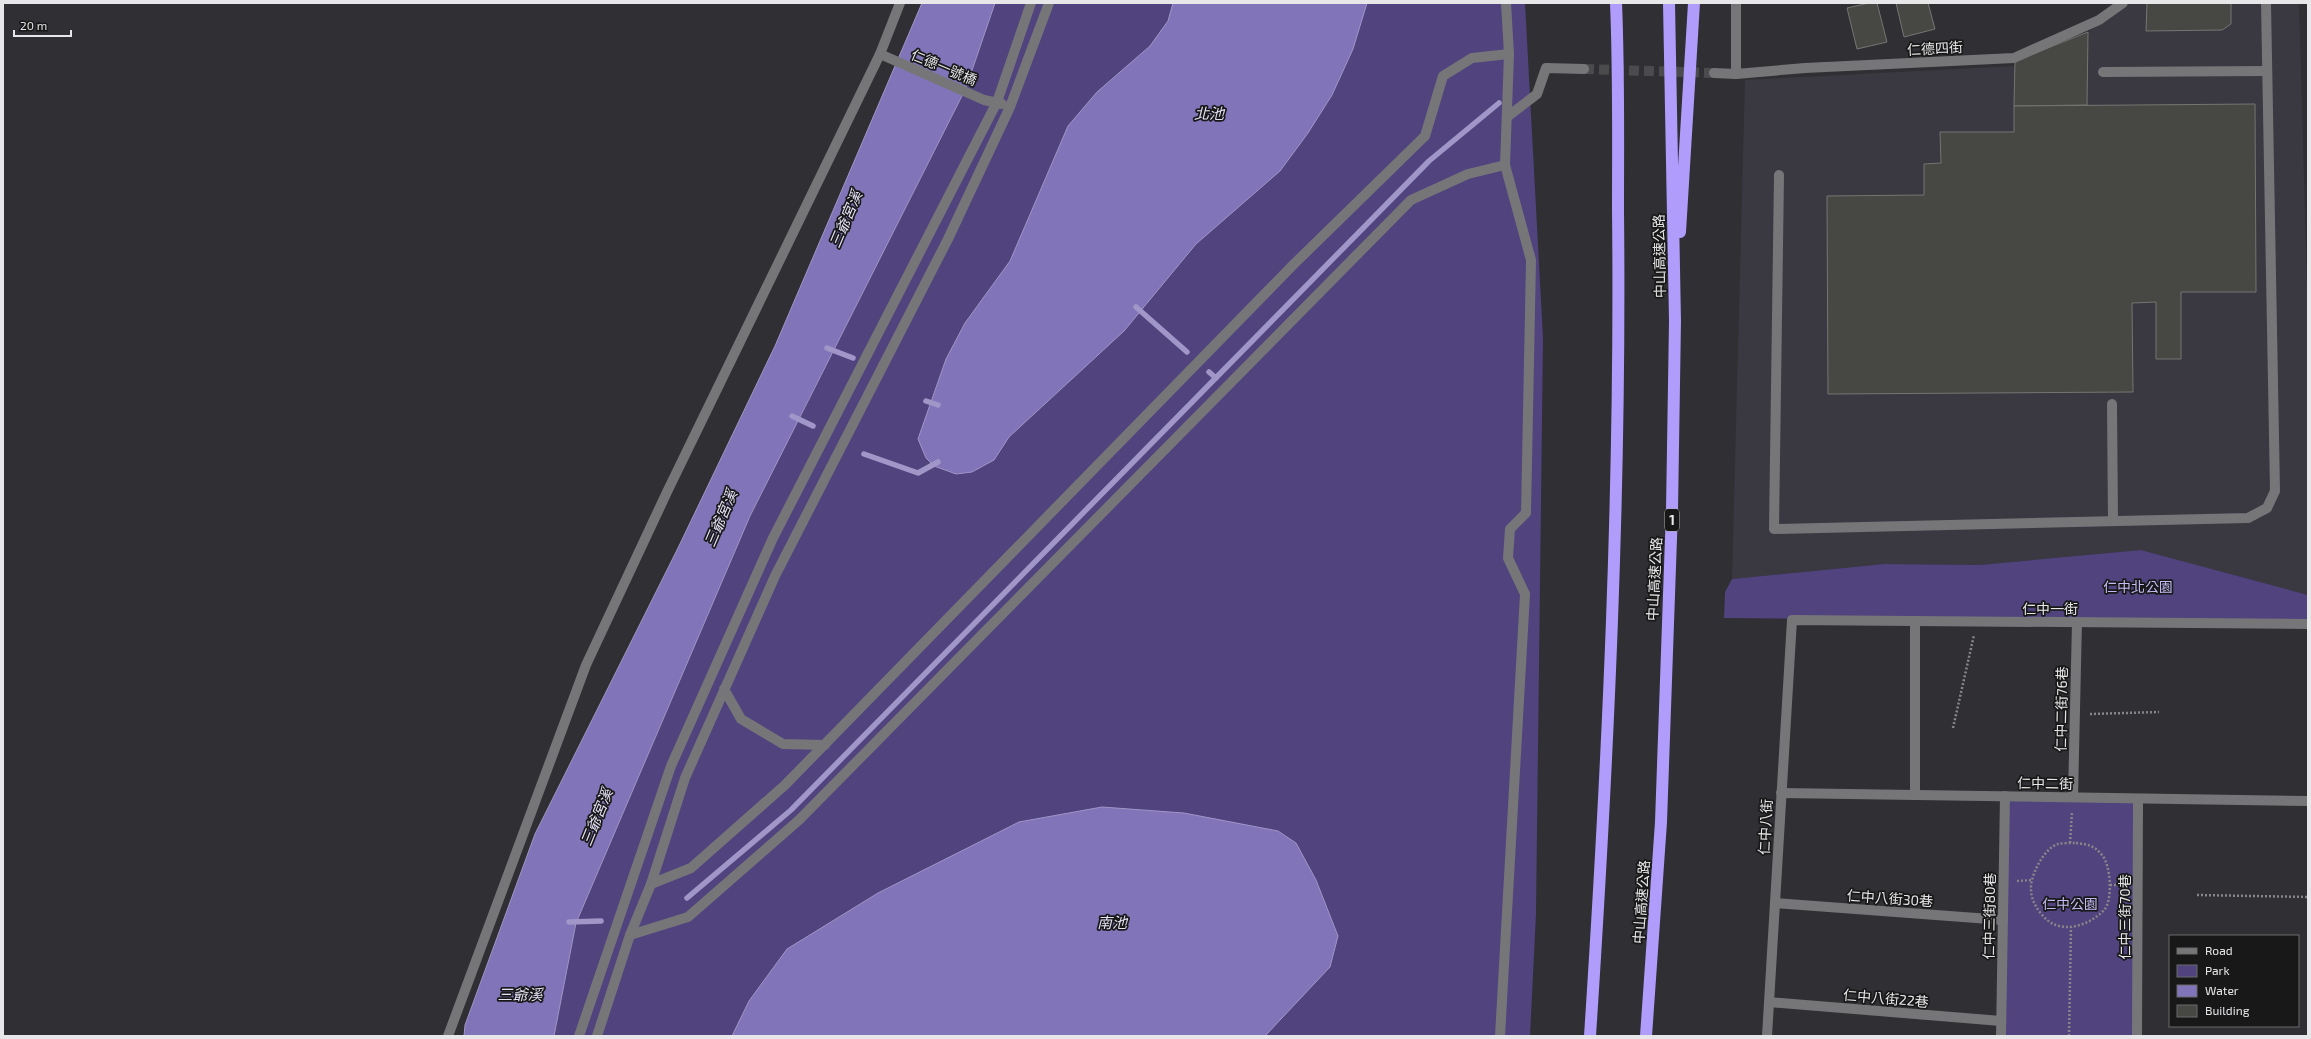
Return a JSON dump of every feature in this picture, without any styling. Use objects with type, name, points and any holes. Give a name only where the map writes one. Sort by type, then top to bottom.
[{"type":"highway","points":[[1590,1036],[1604,823],[1617,512],[1619,322],[1617,21],[1615,3]]},
{"type":"highway","name":"中山高速公路","points":[[1646,1036],[1661,822],[1672,510],[1675,321],[1669,3]]},
{"type":"highway","points":[[1675,321],[1694,3]]},
{"type":"street","points":[[448,1036],[586,665],[667,492],[880,54],[900,3]]},
{"type":"street","points":[[579,1036],[671,766],[773,538],[997,102],[1031,3]]},
{"type":"street","points":[[597,1036],[630,935],[651,884],[685,778],[775,576],[948,239],[1010,107],[1049,3]]},
{"type":"street","points":[[1500,1036],[1525,594],[1508,558],[1510,529],[1526,513],[1531,260],[1506,165],[1509,54],[1506,3]]},
{"type":"street","points":[[1736,3],[1736,74]]},
{"type":"street","name":"仁德四街","points":[[1714,73],[1736,74],[1805,68],[2014,58],[2099,20],[2123,3]]},
{"type":"street","points":[[1779,175],[1774,529],[2248,518],[2267,508],[2275,491],[2266,3]]},
{"type":"street","name":"仁德一號橋","points":[[880,54],[984,100],[997,102],[1010,107]]},
{"type":"street","points":[[651,884],[691,868],[785,785],[1293,265],[1425,136],[1443,76],[1472,58],[1509,54]]},
{"type":"street","points":[[1507,117],[1537,94],[1546,68],[1584,69]]},
{"type":"street","points":[[2103,72],[2267,71]]},
{"type":"street","points":[[630,935],[688,917],[799,820],[1411,200],[1468,174],[1506,165]]},
{"type":"street","points":[[2112,404],[2112,522]]},
{"type":"street","name":"仁中一街","points":[[1792,620],[2308,624]]},
{"type":"street","name":"仁中八街","points":[[1767,1036],[1792,620]]},
{"type":"street","points":[[1915,621],[1915,795]]},
{"type":"street","name":"仁中二街76巷","points":[[2074,797],[2077,622]]},
{"type":"street","points":[[724,689],[741,719],[783,744],[825,745]]},
{"type":"street","name":"仁中二街","points":[[1781,793],[2308,801]]},
{"type":"street","name":"仁中三街80巷","points":[[2001,1036],[2005,796]]},
{"type":"street","name":"仁中三街70巷","points":[[2137,1036],[2138,798]]},
{"type":"street","name":"仁中八街30巷","points":[[1775,904],[2003,920]]},
{"type":"street","name":"仁中八街22巷","points":[[1769,1002],[2001,1021]]},
{"type":"path","points":[[1953,728],[1977,621]]},
{"type":"path","points":[[2075,714],[2159,712]]},
{"type":"path","points":[[2070,843],[2074,797]]},
{"type":"path","points":[[2070,843],[2089,844],[2103,856],[2110,875],[2110,893],[2105,910],[2082,926],[2064,929],[2046,920],[2035,907],[2031,889],[2035,869],[2045,855],[2057,844],[2070,843]]},
{"type":"path","points":[[2197,895],[2308,897]]},
{"type":"path","points":[[2069,1036],[2071,928]]},
{"type":"shaded area","points":[[2131,3],[2299,3],[2308,320],[2308,595],[2141,550],[1979,565],[1884,564],[1732,579],[1745,80],[2015,66],[2088,32]]},
{"type":"green space","points":[[995,3],[1525,3],[1543,338],[1536,914],[1530,1036],[554,1036],[576,923],[750,516],[966,88]]},
{"type":"green space","name":"仁中北公園","points":[[2141,550],[2308,595],[2308,623],[1724,618],[1725,592],[1732,579],[1884,564],[1979,565]]},
{"type":"green space","name":"仁中公園","points":[[2005,796],[2138,799],[2137,1036],[2001,1036]]},
{"type":"water","name":"三爺溪","points":[[922,3],[995,3],[966,88],[750,516],[576,923],[554,1036],[464,1036],[465,1025],[535,834],[677,550],[775,346]]},
{"type":"water","name":"北池","points":[[1173,3],[1367,3],[1353,49],[1332,95],[1308,133],[1280,171],[1196,244],[1124,331],[1009,437],[994,460],[972,472],[956,474],[934,466],[926,458],[918,439],[946,359],[965,323],[1010,261],[1068,126],[1097,92],[1150,46],[1168,21]]},
{"type":"water","name":"南池","points":[[1102,807],[1184,813],[1278,831],[1296,843],[1316,880],[1338,936],[1330,967],[1265,1036],[732,1036],[749,1001],[787,949],[878,893],[1019,822]]},
{"type":"building","points":[[1869,3],[1877,3],[1887,42],[1857,49],[1847,8]]},
{"type":"building","points":[[1896,3],[1928,3],[1935,29],[1904,37]]},
{"type":"building","points":[[2147,3],[2231,3],[2231,24],[2222,30],[2146,31]]},
{"type":"building","points":[[2088,32],[2087,105],[2014,106],[2015,61]]},
{"type":"building","points":[[2255,104],[2256,292],[2181,292],[2181,359],[2156,359],[2156,302],[2132,303],[2133,392],[1828,394],[1827,196],[1924,195],[1924,164],[1941,163],[1940,132],[2014,132],[2014,106]]},
{"type":"waterway","points":[[687,898],[791,810],[1429,161],[1499,103]]},
{"type":"waterway","points":[[1136,307],[1187,352]]},
{"type":"waterway","points":[[827,348],[853,358]]},
{"type":"waterway","points":[[1209,372],[1216,378]]},
{"type":"waterway","points":[[926,401],[938,405]]},
{"type":"waterway","points":[[792,416],[813,426]]},
{"type":"waterway","points":[[864,454],[918,473],[938,462]]},
{"type":"waterway","points":[[569,922],[601,921]]},
{"type":"tunnel","points":[[1584,69],[1714,73]]},
{"type":"water label","name":"三爺宮溪","points":[[845,219]]},
{"type":"water label","name":"三爺宮溪","points":[[720,518]]},
{"type":"water label","name":"三爺宮溪","points":[[596,817]]}]
